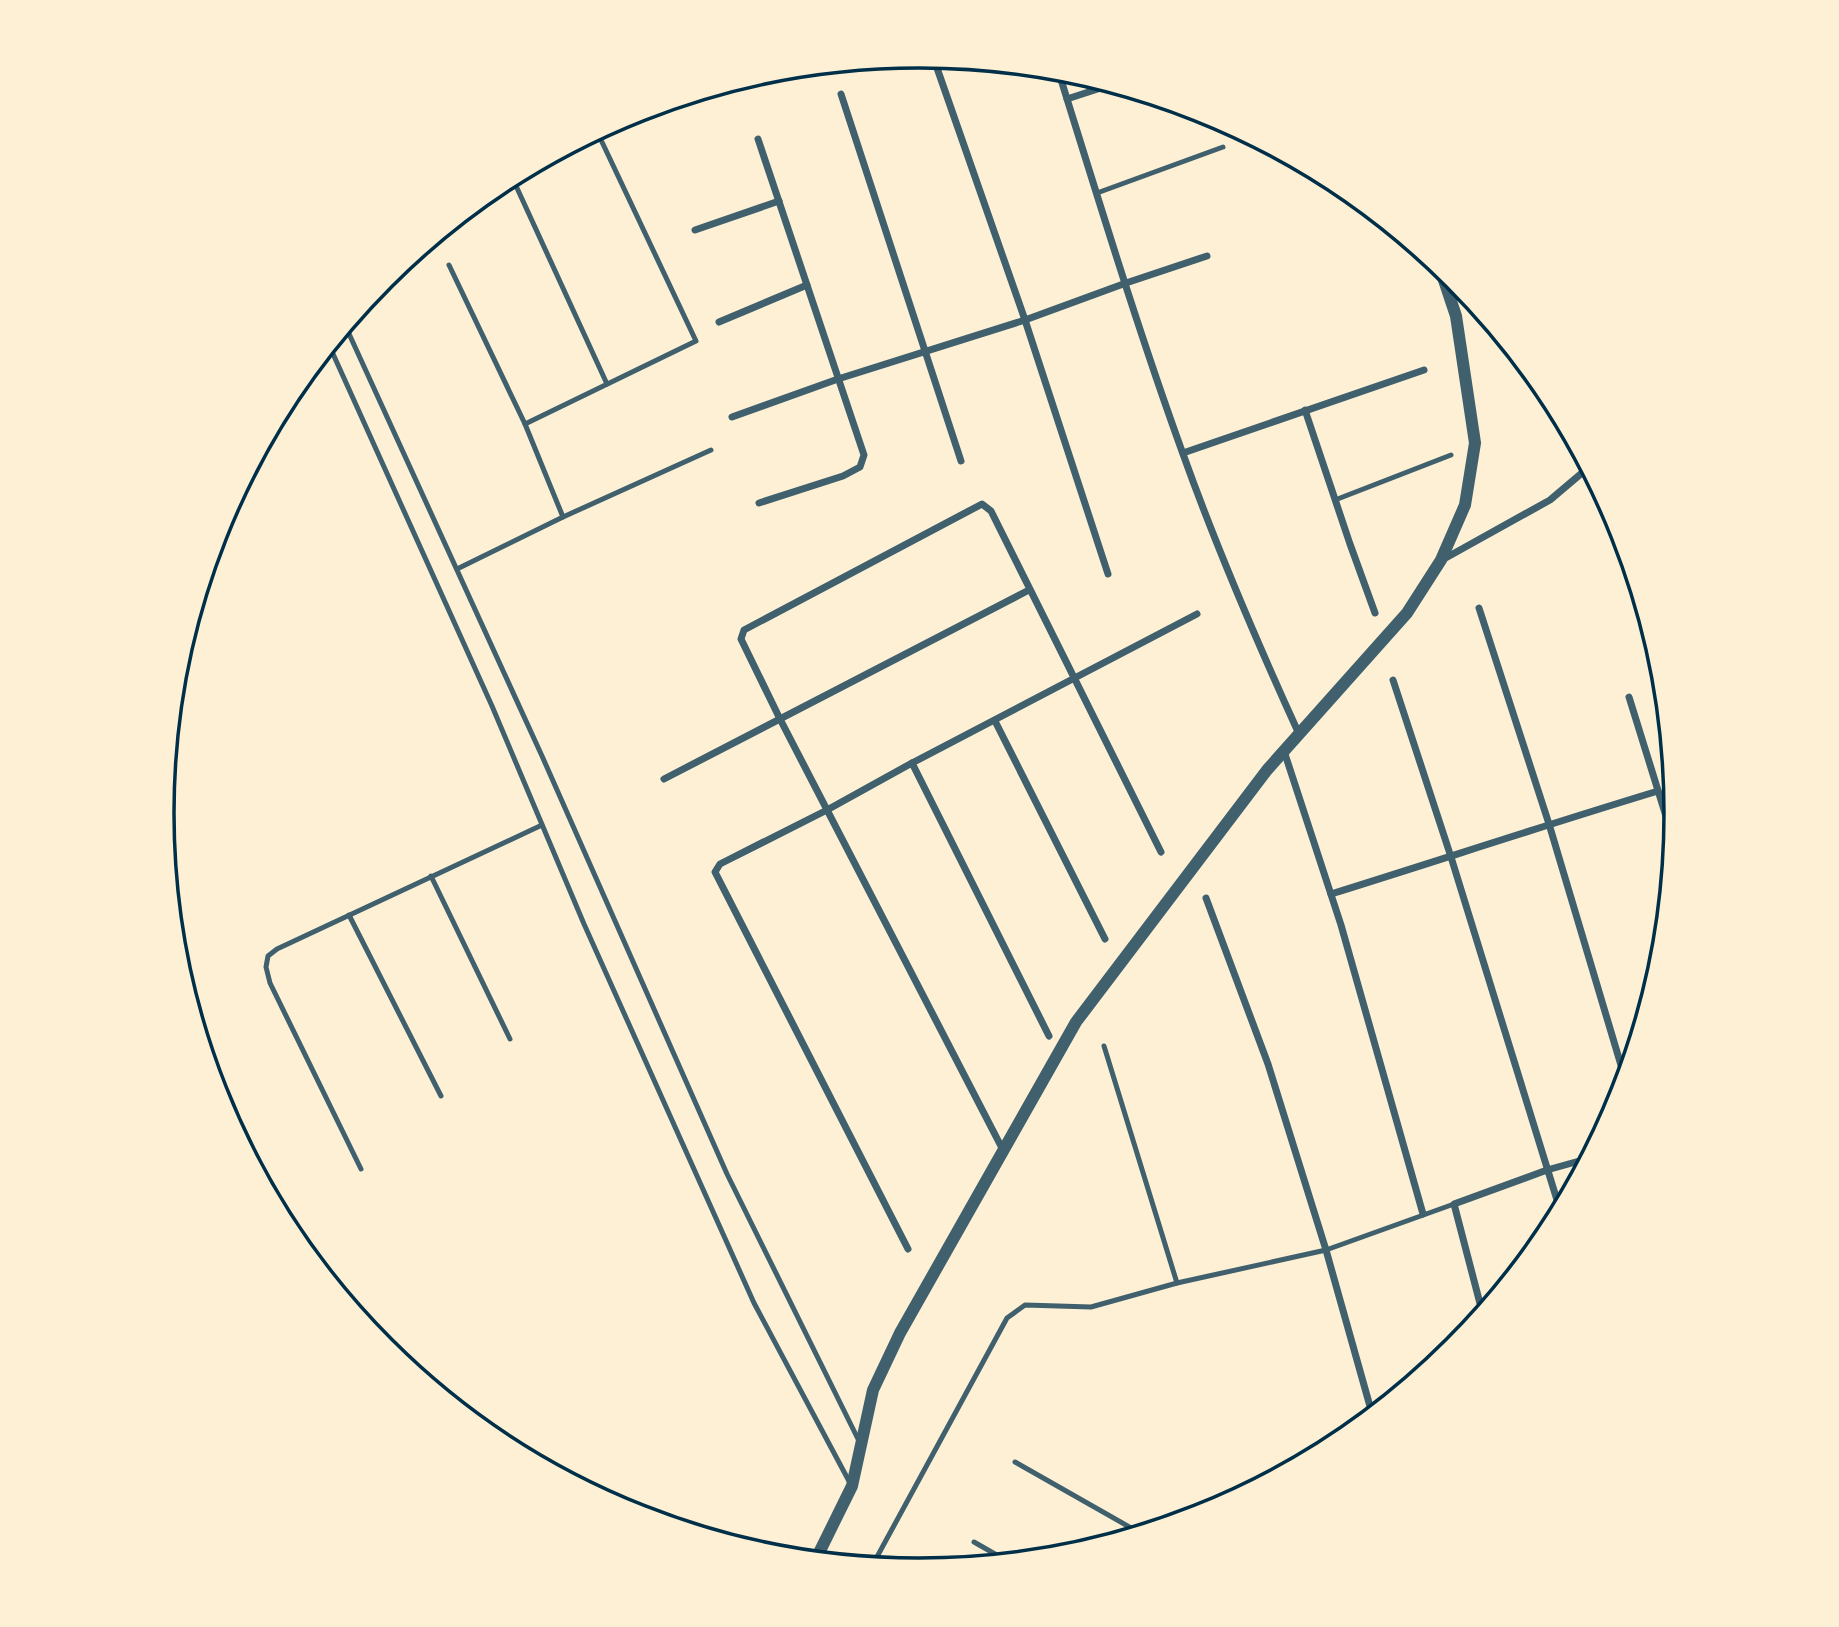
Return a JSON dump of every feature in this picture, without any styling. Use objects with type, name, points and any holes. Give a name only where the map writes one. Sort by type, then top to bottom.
[{"type":"street","points":[[937,69],[1026,320],[1108,574]]},
{"type":"street","points":[[1062,82],[1183,453],[1233,586],[1299,734]]},
{"type":"street","points":[[1067,99],[1096,90]]},
{"type":"street","points":[[841,94],[961,461]]},
{"type":"street","points":[[758,139],[864,454],[860,467],[844,476],[759,503]]},
{"type":"street","points":[[695,230],[779,201]]},
{"type":"street","points":[[732,417],[838,379],[1026,320],[1207,256]]},
{"type":"street","points":[[719,322],[807,285]]},
{"type":"street","points":[[820,1552],[852,1486],[873,1390],[900,1334],[1076,1022],[1266,771],[1407,613],[1441,560],[1465,505],[1475,443],[1456,316],[1447,288]]},
{"type":"street","points":[[1183,453],[1424,370]]},
{"type":"street","points":[[1305,411],[1375,613]]},
{"type":"street","points":[[1441,560],[1550,500],[1582,473]]},
{"type":"street","points":[[1003,1151],[780,719],[741,639],[744,631],[982,504],[991,511],[1161,852]]},
{"type":"street","points":[[664,779],[1029,590]]},
{"type":"street","points":[[1479,608],[1549,824],[1621,1064]]},
{"type":"street","points":[[908,1249],[715,872],[720,864],[1196,614]]},
{"type":"street","points":[[1393,680],[1451,857],[1556,1200]]},
{"type":"street","points":[[1629,697],[1665,813]]},
{"type":"street","points":[[995,721],[1105,939]]},
{"type":"street","points":[[1284,751],[1331,894],[1423,1214]]},
{"type":"street","points":[[912,763],[1049,1036]]},
{"type":"street","points":[[1331,894],[1658,791]]},
{"type":"street","points":[[1206,898],[1268,1064],[1326,1250],[1370,1407]]},
{"type":"street","points":[[1480,1305],[1454,1204],[1578,1161]]},
{"type":"lane","points":[[525,424],[696,341],[601,142]]},
{"type":"lane","points":[[1097,193],[1223,147]]},
{"type":"lane","points":[[517,188],[607,384]]},
{"type":"lane","points":[[449,264],[525,424],[563,517]]},
{"type":"lane","points":[[349,334],[542,756],[727,1174],[861,1445]]},
{"type":"lane","points":[[333,354],[492,706],[584,925],[754,1303],[852,1486]]},
{"type":"lane","points":[[457,569],[563,517],[711,450]]},
{"type":"lane","points":[[1335,500],[1451,455]]},
{"type":"lane","points":[[361,1168],[270,983],[266,967],[268,956],[277,949],[542,825]]},
{"type":"lane","points":[[432,876],[510,1039]]},
{"type":"lane","points":[[349,915],[441,1096]]},
{"type":"lane","points":[[1104,1046],[1177,1283]]},
{"type":"lane","points":[[877,1557],[1007,1318],[1025,1305],[1091,1307],[1177,1283],[1326,1250],[1454,1204]]},
{"type":"lane","points":[[1014,1462],[1132,1527]]},
{"type":"lane","points":[[974,1542],[995,1554]]}]
